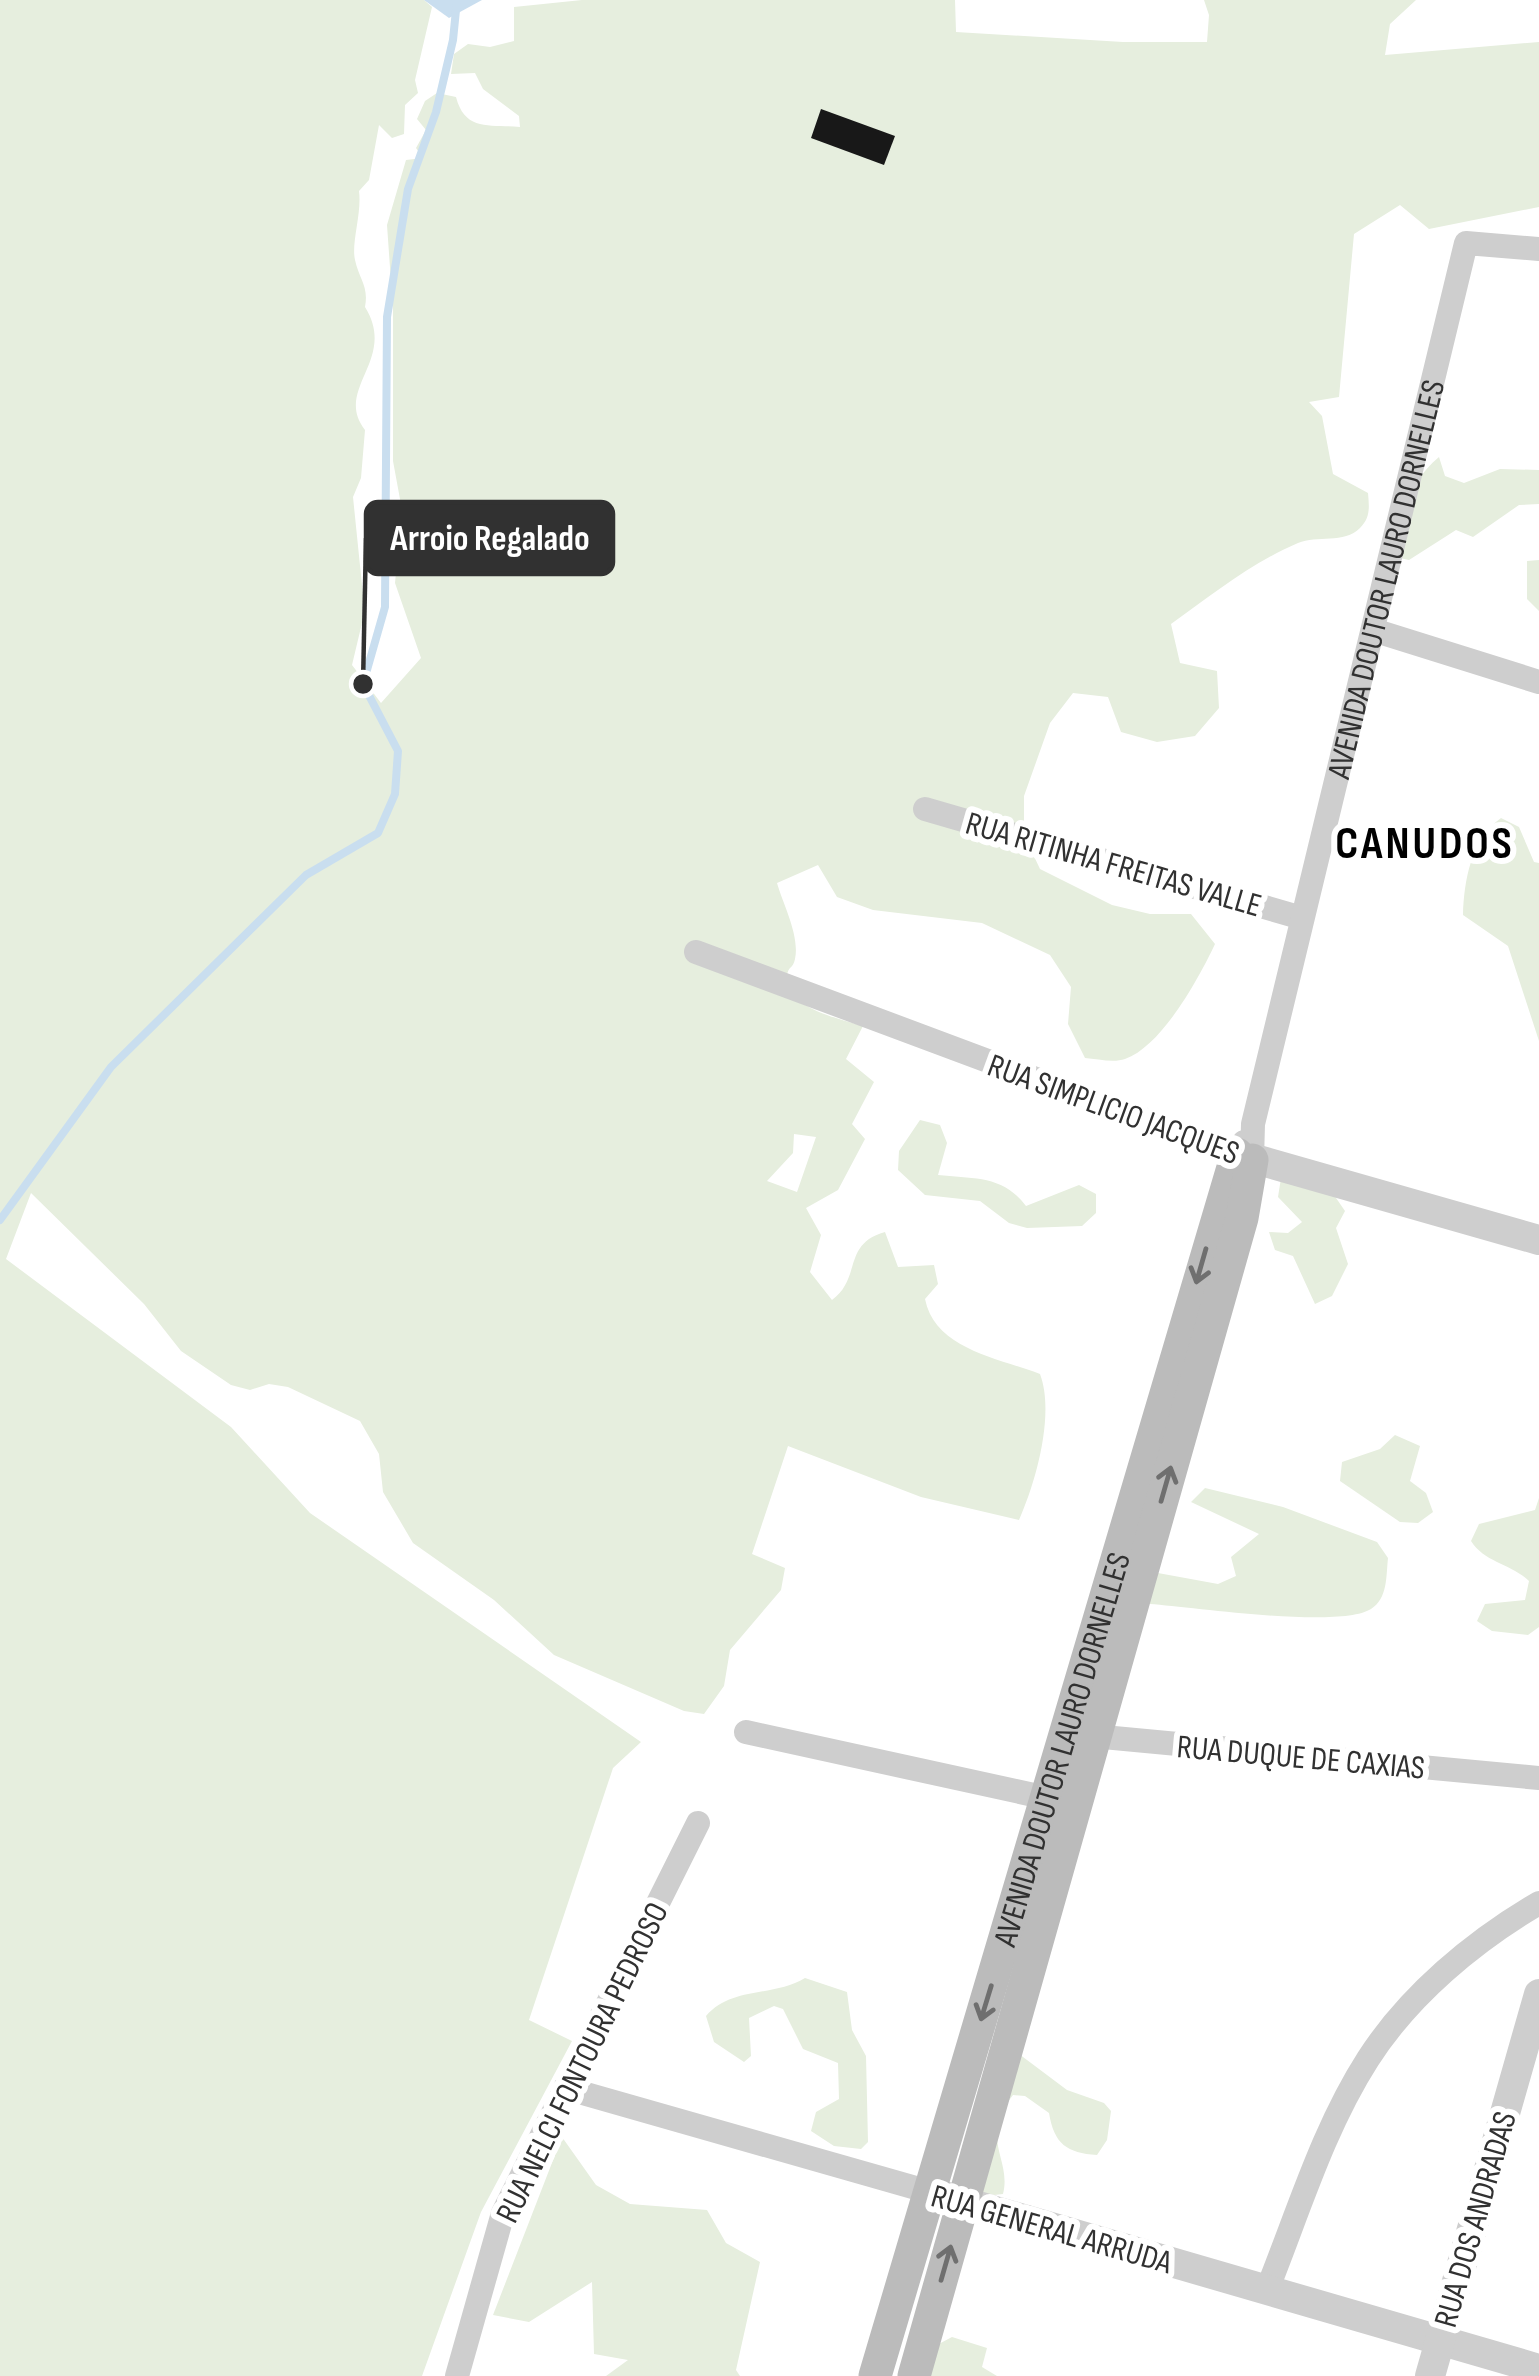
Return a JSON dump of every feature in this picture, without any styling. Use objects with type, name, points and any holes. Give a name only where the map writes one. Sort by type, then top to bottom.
[{"type":"main road","name":"AVENIDA DOUTOR LAURO DORNELLES","points":[[914,2376],[963,2202],[1079,1734],[1244,1157]]},
{"type":"main road","name":"AVENIDA DOUTOR LAURO DORNELLES","points":[[875,2376],[930,2192],[1061,1801]]},
{"type":"street","name":"AVENIDA DOUTOR LAURO DORNELLES","points":[[1244,1157],[1466,243],[1539,249]]},
{"type":"street","points":[[1373,629],[1539,682]]},
{"type":"street","name":"RUA RITINHA FREITAS VALLE","points":[[925,809],[1302,918]]},
{"type":"street","name":"RUA SIMPLICIO JACQUES","points":[[696,952],[1244,1157],[1539,1240]]},
{"type":"street","points":[[746,1732],[1061,1801]]},
{"type":"street","name":"RUA DUQUE DE CAXIAS","points":[[1079,1734],[1539,1778]]},
{"type":"street","name":"RUA NELCI FONTOURA PEDROSO","points":[[457,2376],[503,2213],[698,1823]]},
{"type":"street","points":[[1267,2290],[1339,2111],[1369,2057],[1446,1970],[1539,1903]]},
{"type":"street","name":"RUA DOS ANDRADAS","points":[[1430,2376],[1539,1994]]},
{"type":"street","name":"RUA GENERAL ARRUDA","points":[[565,2088],[1539,2369]]},
{"type":"green space","points":[[0,0],[424,0],[432,7],[415,80],[418,93],[405,105],[404,134],[392,138],[379,125],[369,180],[359,191],[354,245],[374,343],[356,401],[365,430],[361,478],[353,497],[363,595],[352,665],[381,703],[421,658],[395,583],[402,510],[393,461],[393,310],[387,225],[406,160],[423,158],[416,148],[426,130],[417,119],[425,101],[437,93],[456,97],[472,121],[520,127],[519,116],[483,89],[475,73],[451,74],[454,54],[468,44],[490,47],[514,41],[514,7],[582,0],[955,0],[956,32],[1207,42],[1209,15],[1204,0],[1416,0],[1390,24],[1385,55],[1539,42],[1539,207],[1429,229],[1400,205],[1354,234],[1339,397],[1309,402],[1322,416],[1333,474],[1368,493],[1364,524],[1346,536],[1305,541],[1281,551],[1171,624],[1180,663],[1217,671],[1219,708],[1195,736],[1157,742],[1121,732],[1108,697],[1073,693],[1050,723],[1024,796],[1024,835],[1040,869],[1112,905],[1150,914],[1191,914],[1215,944],[1166,1026],[1125,1059],[1085,1058],[1068,1024],[1071,987],[1050,955],[982,923],[873,910],[837,897],[818,865],[777,883],[795,940],[789,987],[804,1004],[863,1026],[846,1059],[874,1082],[852,1124],[865,1139],[838,1190],[806,1208],[821,1235],[810,1272],[832,1300],[847,1282],[863,1245],[885,1232],[898,1267],[934,1265],[938,1284],[925,1299],[941,1330],[970,1349],[1040,1374],[1044,1428],[1032,1487],[1019,1520],[921,1497],[788,1446],[752,1554],[785,1568],[781,1590],[730,1650],[724,1686],[704,1714],[684,1711],[554,1655],[494,1600],[413,1543],[383,1492],[379,1454],[360,1421],[288,1387],[269,1384],[250,1390],[231,1385],[181,1351],[144,1304],[31,1193],[6,1259],[231,1427],[310,1513],[641,1742],[613,1768],[529,2020],[572,2041],[481,2212],[422,2376],[0,2376]],"holes":[[[794,1134],[816,1137],[797,1192],[767,1181],[793,1153]]]},
{"type":"green space","points":[[1439,457],[1445,476],[1464,483],[1500,469],[1539,470],[1539,504],[1519,505],[1473,537],[1456,530],[1409,560],[1391,556],[1406,502]]},
{"type":"green space","points":[[1539,560],[1539,611],[1527,599],[1527,561]]},
{"type":"green space","points":[[1501,818],[1519,827],[1534,862],[1539,863],[1539,1041],[1508,946],[1463,915],[1476,849]]},
{"type":"green space","points":[[920,1120],[940,1125],[947,1143],[938,1175],[998,1184],[1026,1206],[1079,1185],[1096,1194],[1096,1213],[1082,1226],[1027,1228],[1009,1223],[980,1201],[925,1195],[898,1170],[899,1151]]},
{"type":"green space","points":[[1281,1178],[1334,1195],[1345,1211],[1336,1228],[1348,1264],[1332,1296],[1315,1304],[1293,1256],[1275,1250],[1269,1232],[1288,1233],[1302,1222],[1278,1197]]},
{"type":"green space","points":[[1395,1435],[1420,1446],[1410,1481],[1426,1493],[1433,1512],[1418,1523],[1400,1522],[1340,1481],[1342,1462],[1380,1449]]},
{"type":"green space","points":[[1205,1488],[1283,1507],[1377,1542],[1388,1558],[1381,1599],[1354,1615],[1329,1617],[1150,1604],[1147,1571],[1218,1584],[1236,1576],[1231,1557],[1259,1534],[1191,1502]]},
{"type":"green space","points":[[1539,1498],[1539,1627],[1528,1635],[1492,1631],[1477,1621],[1485,1604],[1525,1600],[1529,1581],[1483,1554],[1471,1541],[1479,1524],[1535,1510]]},
{"type":"green space","points":[[805,1978],[847,1992],[852,2030],[866,2056],[868,2142],[861,2149],[834,2146],[811,2131],[816,2112],[839,2099],[838,2063],[803,2049],[783,2009],[774,2006],[749,2018],[751,2056],[744,2062],[714,2042],[706,2016],[716,2007]]},
{"type":"green space","points":[[1019,2054],[1067,2090],[1104,2103],[1111,2111],[1107,2140],[1097,2155],[1070,2149],[1058,2139],[1049,2113],[1025,2096],[1013,2095],[998,2124],[1003,2194],[985,2196],[971,2184]]},
{"type":"green space","points":[[562,2137],[596,2185],[630,2204],[707,2210],[726,2243],[760,2262],[736,2370],[740,2376],[606,2376],[628,2360],[594,2354],[592,2282],[529,2322],[493,2315]]},
{"type":"green space","points":[[952,2337],[987,2348],[982,2367],[997,2376],[925,2376],[935,2346]]},
{"type":"water","points":[[424,0],[482,0],[449,18]]},
{"type":"building","points":[[821,109],[895,136],[884,165],[811,138]]},
{"type":"waterway","points":[[0,1220],[111,1067],[306,875],[378,833],[395,794],[398,751],[363,684],[385,607],[387,317],[408,189],[436,112],[457,0]]},
{"type":"place","name":"Arroio Regalado","points":[[363,684]]},
{"type":"district","name":"CANUDOS","points":[[1425,842]]}]
